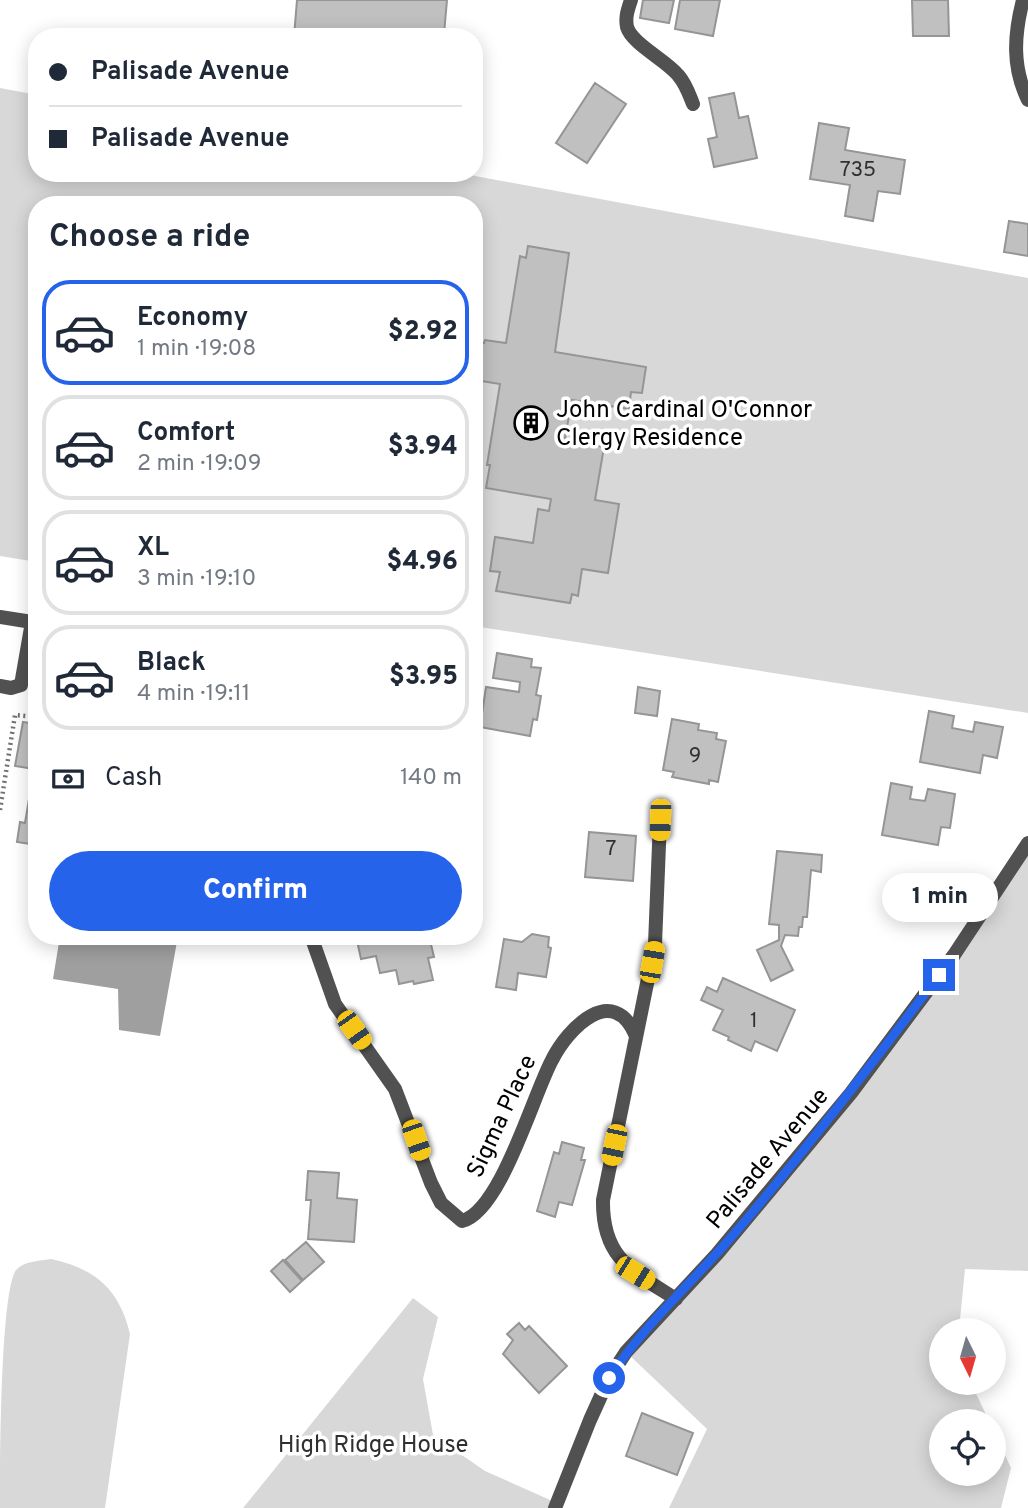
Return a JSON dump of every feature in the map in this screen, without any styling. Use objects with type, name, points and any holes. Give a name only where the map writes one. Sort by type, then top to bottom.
[{"type":"street","points":[[631,0],[626,15],[627,27],[632,36],[679,75],[693,104]]},
{"type":"street","points":[[1023,0],[1014,43],[1017,69],[1028,100]]},
{"type":"street","points":[[0,617],[28,622]]},
{"type":"street","points":[[0,686],[11,688],[21,685],[28,652]]},
{"type":"street","points":[[660,820],[655,944],[603,1200],[602,1222],[607,1240],[617,1255],[635,1273],[676,1299]]},
{"type":"street","name":"Palisade Avenue","points":[[555,1508],[609,1378],[626,1352],[779,1181],[851,1093],[954,955],[1028,843]]},
{"type":"street","name":"Sigma Place","points":[[314,945],[335,1004],[395,1089],[441,1203],[462,1221],[469,1219],[479,1210],[496,1187],[552,1059],[572,1028],[588,1015],[612,1012],[627,1019],[636,1036]]},
{"type":"path","points":[[0,810],[15,715],[28,716]]},
{"type":"green space","points":[[0,88],[28,93],[28,182],[483,182],[483,177],[1028,278],[1028,713],[483,627],[483,196],[28,196],[28,561],[0,556]]},
{"type":"green space","points":[[1028,843],[1028,1271],[965,1269],[960,1318],[929,1318],[929,1395],[977,1395],[983,1409],[929,1409],[929,1486],[1006,1486],[1006,1457],[1011,1468],[1001,1508],[669,1508],[707,1429],[626,1352],[779,1181]]},
{"type":"green space","points":[[51,1259],[80,1268],[103,1283],[120,1305],[130,1334],[105,1508],[0,1508],[2,1383],[11,1285],[19,1267]]},
{"type":"green space","name":"High Ridge House","points":[[413,1298],[438,1317],[423,1379],[433,1435],[485,1471],[557,1503],[555,1508],[243,1508]]},
{"type":"shaded area","points":[[59,945],[176,945],[160,1036],[119,1030],[118,989],[53,979]]},
{"type":"building","points":[[297,0],[447,0],[445,28],[295,28]]},
{"type":"building","points":[[643,0],[674,0],[669,23],[640,18]]},
{"type":"building","points":[[680,0],[720,0],[713,36],[675,29]]},
{"type":"building","points":[[912,0],[948,0],[949,36],[913,36]]},
{"type":"building","points":[[595,83],[626,104],[587,163],[556,143]]},
{"type":"building","points":[[734,93],[739,118],[748,116],[757,158],[714,167],[708,139],[717,137],[709,98]]},
{"type":"building","points":[[819,123],[849,128],[845,150],[905,160],[900,194],[878,191],[873,221],[845,216],[850,185],[810,179]]},
{"type":"building","points":[[1009,221],[1028,224],[1028,256],[1004,252]]},
{"type":"building","name":"John Cardinal O'Connor Clergy Residence","points":[[528,246],[569,253],[555,352],[646,367],[642,393],[631,392],[629,409],[572,400],[565,438],[604,447],[595,500],[619,504],[608,573],[582,569],[578,596],[572,594],[570,603],[496,591],[500,572],[490,571],[495,537],[533,543],[538,509],[549,511],[551,499],[486,488],[500,384],[483,381],[483,343],[485,340],[506,343],[520,256],[526,258]]},
{"type":"building","points":[[497,653],[532,659],[531,667],[541,668],[536,695],[541,696],[537,720],[533,719],[530,736],[483,728],[486,687],[519,692],[520,682],[493,678]]},
{"type":"building","points":[[638,687],[660,691],[657,716],[635,713]]},
{"type":"building","points":[[929,711],[954,716],[952,728],[973,732],[975,722],[1003,727],[997,758],[983,755],[980,773],[920,762]]},
{"type":"building","points":[[672,719],[699,724],[698,730],[717,733],[716,739],[726,741],[718,782],[709,780],[709,784],[672,777],[674,772],[663,770]]},
{"type":"building","points":[[23,722],[28,723],[28,768],[15,766]]},
{"type":"building","points":[[891,783],[912,787],[910,799],[925,801],[928,789],[955,794],[950,828],[941,827],[938,845],[882,835]]},
{"type":"building","points":[[28,805],[28,844],[17,842],[20,822],[25,823]]},
{"type":"building","points":[[589,832],[636,836],[633,881],[585,877]]},
{"type":"building","points":[[777,851],[822,855],[821,872],[811,870],[807,917],[803,917],[798,936],[785,935],[781,946],[793,970],[771,981],[757,950],[779,940],[779,925],[769,924]]},
{"type":"building","points":[[532,934],[549,937],[548,947],[551,948],[546,977],[518,973],[516,990],[496,987],[504,939],[522,942]]},
{"type":"building","points":[[358,945],[431,945],[434,957],[428,958],[433,980],[399,984],[396,970],[380,973],[376,956],[361,959]]},
{"type":"building","points":[[723,978],[795,1010],[777,1051],[755,1041],[751,1051],[713,1030],[723,1010],[701,1000],[707,987],[717,992]]},
{"type":"building","points":[[562,1142],[584,1148],[581,1160],[585,1160],[572,1205],[559,1202],[555,1217],[537,1211],[554,1152],[559,1154]]},
{"type":"building","points":[[308,1171],[339,1173],[337,1198],[357,1200],[354,1242],[308,1239],[311,1200],[306,1200]]},
{"type":"building","points":[[306,1242],[324,1262],[303,1280],[285,1260]]},
{"type":"building","points":[[283,1260],[302,1281],[290,1292],[271,1271]]},
{"type":"building","points":[[519,1323],[525,1330],[529,1326],[567,1366],[539,1393],[503,1354],[513,1340],[507,1334]]},
{"type":"building","points":[[642,1413],[693,1433],[677,1475],[626,1456]]},
{"type":"place","name":"John Cardinal O'Connor Clergy Residence","points":[[531,423]]},
{"type":"route","points":[[609,1378],[626,1352],[717,1254],[779,1181],[851,1093],[939,975]]}]
